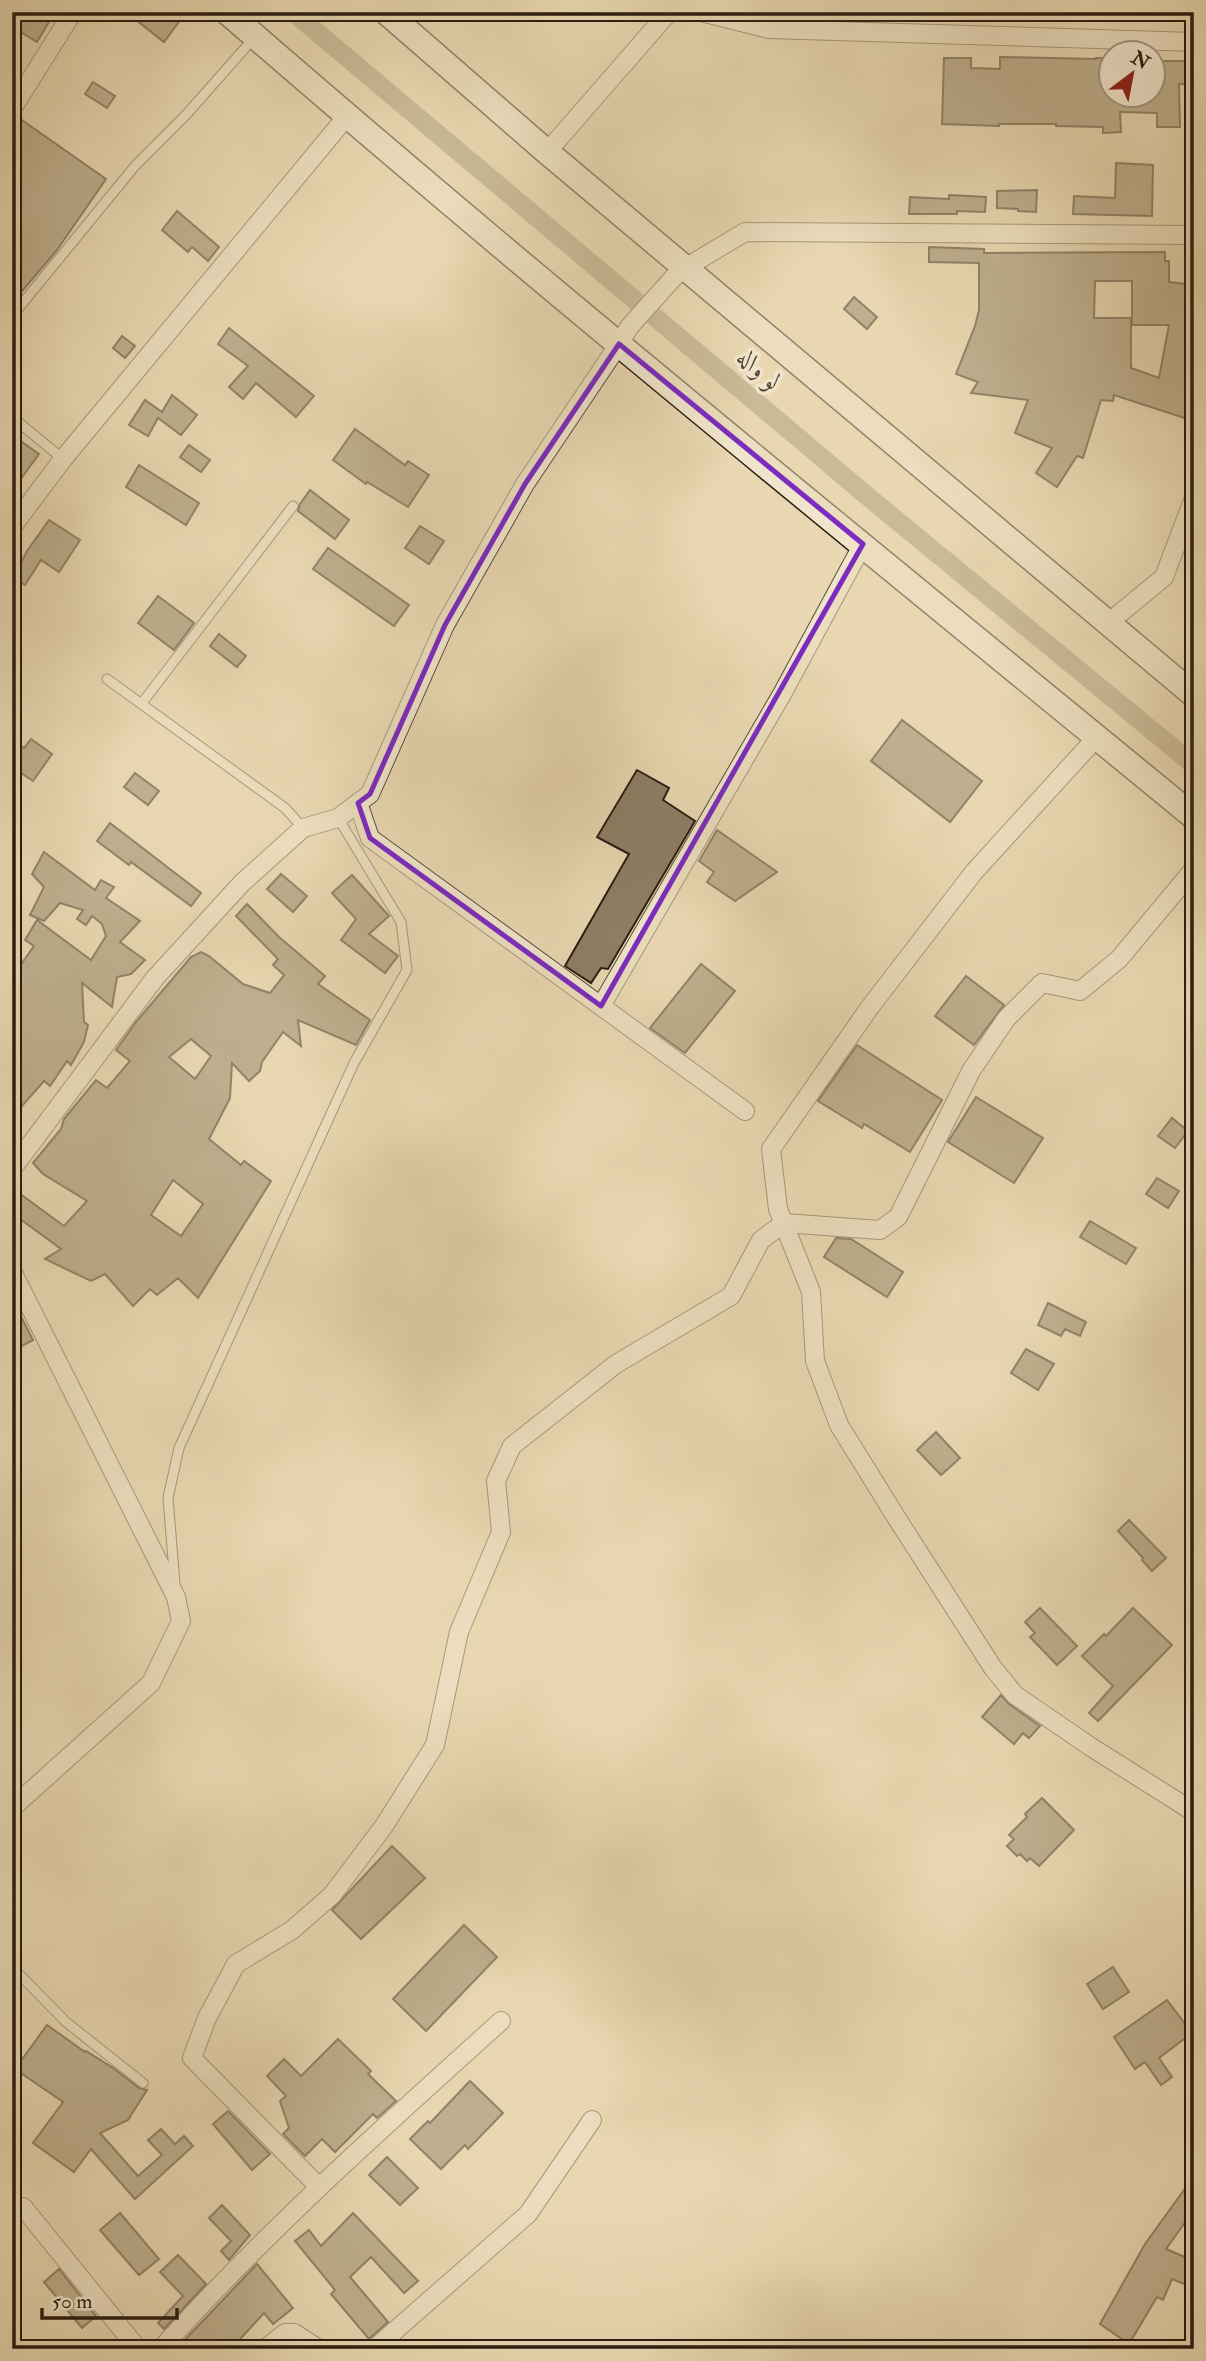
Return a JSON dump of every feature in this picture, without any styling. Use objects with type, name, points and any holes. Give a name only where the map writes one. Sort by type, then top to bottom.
[{"type":"street","points":[[12,109],[73,12]]},
{"type":"street","points":[[227,12],[347,116],[624,335],[863,544],[1194,817]]},
{"type":"street","points":[[547,152],[669,12]]},
{"type":"street","points":[[701,12],[769,29],[1194,43]]},
{"type":"street","points":[[399,16],[680,273],[1194,695]]},
{"type":"street","points":[[12,527],[63,459],[347,116]]},
{"type":"street","points":[[12,1169],[155,978],[242,883],[303,828],[338,818],[370,794],[445,625],[525,484],[624,335],[680,273],[745,232],[1194,235]]},
{"type":"street","points":[[1107,624],[1164,577],[1194,498]]},
{"type":"street","points":[[601,1006],[782,694],[863,544]]},
{"type":"street","points":[[1097,737],[974,872],[870,1007],[771,1149],[778,1209],[811,1292],[815,1361],[839,1425],[993,1668],[1015,1695],[1194,1812]]},
{"type":"street","points":[[358,803],[370,838],[745,1111]]},
{"type":"street","points":[[318,2186],[192,2058],[207,2018],[236,1965],[292,1930],[331,1895],[384,1826],[435,1745],[459,1632],[501,1532],[496,1481],[512,1446],[616,1364],[731,1296],[761,1240],[784,1223],[880,1230],[898,1217],[971,1071],[1006,1019],[1042,984],[1080,990],[1119,959],[1194,869]]},
{"type":"street","points":[[12,1271],[176,1597],[181,1622],[151,1683],[12,1808]]},
{"type":"street","points":[[161,2349],[217,2287],[318,2186],[501,2021]]},
{"type":"street","points":[[374,2349],[528,2214],[592,2120]]},
{"type":"street","points":[[23,2207],[138,2349]]},
{"type":"street","points":[[265,2349],[285,2333],[294,2333],[319,2349]]},
{"type":"lane","points":[[12,316],[135,166],[185,116],[255,37]]},
{"type":"lane","points":[[12,417],[63,459]]},
{"type":"lane","points":[[142,703],[293,506]]},
{"type":"lane","points":[[107,679],[285,808],[303,828]]},
{"type":"lane","points":[[176,1597],[168,1498],[179,1448],[354,1063],[407,970],[401,922],[338,818]]},
{"type":"lane","points":[[12,1967],[66,2022],[143,2083]]},
{"type":"highlighted area","points":[[619,344],[863,544],[601,1006],[370,838],[358,803],[370,794],[445,625],[525,484]]},
{"type":"building","points":[[12,12],[55,12],[37,42],[12,27]]},
{"type":"building","points":[[126,12],[173,12],[181,19],[164,42]]},
{"type":"building","points":[[1000,57],[1098,58],[1098,108],[1168,108],[1168,61],[1194,61],[1194,84],[1179,84],[1180,127],[1157,127],[1157,113],[1120,112],[1121,132],[1103,133],[1103,127],[1056,124],[942,124],[944,58],[971,58],[971,68],[1000,69]]},
{"type":"building","points":[[93,82],[115,96],[107,108],[85,94]]},
{"type":"building","points":[[19,118],[106,179],[57,250],[12,303],[12,127]]},
{"type":"building","points":[[1116,163],[1153,165],[1152,216],[1073,214],[1074,196],[1115,198]]},
{"type":"building","points":[[1037,190],[1036,212],[997,208],[997,191]]},
{"type":"building","points":[[949,195],[986,197],[985,212],[909,214],[910,197],[949,199]]},
{"type":"building","points":[[177,211],[219,247],[208,261],[192,247],[188,252],[162,230]]},
{"type":"building","points":[[929,247],[984,249],[984,253],[1165,252],[1165,261],[1169,261],[1169,282],[1194,285],[1194,421],[1114,395],[1113,401],[1101,400],[1083,458],[1077,456],[1057,487],[1036,473],[1052,448],[1015,433],[1028,400],[971,393],[978,382],[956,374],[979,310],[979,263],[929,262]],"holes":[[[1095,281],[1132,281],[1132,325],[1169,325],[1159,378],[1131,368],[1131,318],[1094,318]]]},
{"type":"building","points":[[854,297],[877,317],[867,329],[844,309]]},
{"type":"building","points":[[229,328],[314,396],[296,417],[256,383],[243,399],[229,387],[248,366],[218,344]]},
{"type":"building","points":[[122,336],[135,346],[125,358],[113,348]]},
{"type":"building","points":[[172,395],[197,415],[181,435],[158,418],[148,436],[129,425],[145,400],[162,412]]},
{"type":"building","points":[[355,429],[405,465],[408,461],[429,475],[408,507],[367,482],[366,484],[333,460]]},
{"type":"building","points":[[12,435],[39,454],[12,491]]},
{"type":"building","points":[[189,445],[210,460],[201,472],[180,457]]},
{"type":"building","points":[[139,465],[199,503],[186,525],[126,487]]},
{"type":"building","points":[[310,490],[349,520],[335,539],[298,511]]},
{"type":"building","points":[[49,520],[80,540],[59,572],[41,560],[25,585],[13,578],[27,551]]},
{"type":"building","points":[[420,526],[444,541],[429,564],[405,548]]},
{"type":"building","points":[[328,548],[409,605],[394,626],[313,569]]},
{"type":"building","points":[[158,596],[194,623],[174,650],[138,623]]},
{"type":"building","points":[[219,634],[246,656],[237,667],[210,646]]},
{"type":"building","points":[[902,720],[982,781],[950,822],[871,761]]},
{"type":"building","points":[[12,739],[24,748],[31,739],[52,754],[33,781],[12,767]]},
{"type":"building","points":[[637,770],[669,788],[663,800],[695,821],[608,969],[601,968],[591,983],[565,966],[629,854],[597,837]]},
{"type":"building","points":[[135,773],[159,791],[148,805],[124,787]]},
{"type":"building","points":[[110,823],[201,893],[191,906],[97,841]]},
{"type":"building","points":[[717,830],[777,872],[735,901],[707,882],[714,872],[699,861]]},
{"type":"building","points":[[44,852],[95,890],[101,880],[114,887],[106,898],[140,921],[120,942],[145,960],[131,974],[117,977],[112,1007],[82,983],[84,1022],[88,1025],[84,1042],[71,1065],[67,1061],[50,1086],[44,1081],[22,1106],[12,1100],[12,977],[34,946],[25,940],[37,920],[91,960],[106,936],[102,924],[92,916],[86,925],[77,919],[83,910],[60,903],[44,921],[30,915],[44,887],[32,874]]},
{"type":"building","points":[[281,874],[307,896],[293,912],[267,889]]},
{"type":"building","points":[[352,875],[389,916],[369,934],[398,956],[385,973],[341,940],[356,919],[332,893]]},
{"type":"building","points":[[247,904],[279,937],[325,976],[318,984],[370,1020],[356,1045],[298,1020],[301,1046],[283,1032],[262,1062],[260,1071],[249,1081],[232,1063],[230,1098],[209,1139],[241,1165],[244,1161],[271,1181],[198,1298],[178,1278],[157,1295],[150,1289],[133,1306],[105,1274],[91,1281],[45,1259],[61,1249],[12,1213],[12,1188],[64,1226],[87,1201],[43,1174],[33,1163],[96,1080],[107,1088],[130,1061],[116,1050],[191,957],[201,952],[243,984],[270,993],[284,975],[273,965],[278,959],[236,916]],"holes":[[[191,1039],[211,1056],[195,1079],[169,1057]],[[173,1180],[203,1204],[181,1236],[151,1215]]]},
{"type":"building","points":[[701,964],[735,991],[685,1053],[650,1028]]},
{"type":"building","points":[[966,976],[1004,1005],[974,1045],[935,1016]]},
{"type":"building","points":[[857,1045],[942,1100],[910,1152],[864,1124],[862,1128],[818,1101]]},
{"type":"building","points":[[976,1097],[1043,1138],[1014,1183],[948,1142]]},
{"type":"building","points":[[1172,1118],[1188,1131],[1175,1148],[1158,1136]]},
{"type":"building","points":[[1157,1178],[1179,1191],[1168,1208],[1146,1194]]},
{"type":"building","points":[[1090,1221],[1136,1248],[1126,1264],[1080,1237]]},
{"type":"building","points":[[836,1238],[851,1239],[903,1272],[887,1297],[824,1257]]},
{"type":"building","points":[[12,1299],[33,1340],[12,1351]]},
{"type":"building","points":[[1048,1303],[1086,1322],[1080,1336],[1065,1329],[1061,1336],[1038,1325]]},
{"type":"building","points":[[1026,1349],[1054,1364],[1038,1390],[1011,1373]]},
{"type":"building","points":[[936,1432],[960,1458],[941,1475],[917,1450]]},
{"type":"building","points":[[1129,1520],[1166,1558],[1152,1571],[1118,1531]]},
{"type":"building","points":[[1040,1608],[1077,1646],[1057,1665],[1030,1637],[1035,1633],[1025,1622]]},
{"type":"building","points":[[1133,1608],[1172,1645],[1098,1721],[1089,1713],[1113,1686],[1082,1656]]},
{"type":"building","points":[[1001,1695],[1040,1726],[1029,1738],[1023,1733],[1014,1744],[982,1717]]},
{"type":"building","points":[[1042,1798],[1074,1830],[1039,1866],[1030,1858],[1027,1861],[1020,1854],[1017,1856],[1007,1846],[1014,1839],[1009,1835]]},
{"type":"building","points":[[392,1846],[425,1878],[361,1939],[332,1910]]},
{"type":"building","points":[[464,1925],[497,1957],[426,2031],[393,1999]]},
{"type":"building","points":[[1113,1967],[1129,1992],[1103,2009],[1087,1984]]},
{"type":"building","points":[[1167,2000],[1192,2033],[1159,2058],[1172,2077],[1161,2085],[1145,2062],[1135,2069],[1114,2037]]},
{"type":"building","points":[[47,2025],[139,2088],[147,2090],[128,2120],[100,2133],[138,2176],[162,2155],[148,2140],[161,2129],[175,2144],[184,2136],[193,2146],[135,2199],[91,2149],[74,2172],[33,2143],[63,2102],[15,2069]]},
{"type":"building","points":[[338,2039],[371,2071],[368,2074],[396,2101],[377,2118],[373,2114],[335,2152],[322,2139],[305,2156],[283,2134],[289,2128],[280,2101],[286,2096],[267,2076],[284,2059],[301,2076]]},
{"type":"building","points":[[470,2081],[503,2113],[468,2149],[465,2145],[441,2169],[410,2139],[428,2121],[430,2123]]},
{"type":"building","points":[[228,2111],[270,2154],[252,2170],[213,2124]]},
{"type":"building","points":[[387,2157],[418,2188],[400,2205],[369,2175]]},
{"type":"building","points":[[1194,2176],[1194,2226],[1186,2221],[1166,2249],[1194,2261],[1194,2288],[1172,2279],[1163,2300],[1157,2297],[1129,2344],[1100,2324],[1145,2244]]},
{"type":"building","points":[[222,2205],[250,2235],[229,2260],[221,2251],[231,2241],[209,2218]]},
{"type":"building","points":[[120,2213],[159,2259],[139,2275],[100,2230]]},
{"type":"building","points":[[353,2213],[418,2281],[404,2293],[371,2257],[350,2277],[388,2322],[369,2339],[331,2294],[335,2290],[295,2241],[309,2230],[321,2246]]},
{"type":"building","points":[[178,2255],[206,2284],[164,2329],[158,2323],[183,2296],[160,2272]]},
{"type":"building","points":[[257,2264],[293,2308],[273,2324],[264,2313],[231,2349],[184,2349],[180,2345]]},
{"type":"building","points":[[59,2269],[96,2316],[82,2328],[44,2282]]},
{"type":"waterway","name":"لو واله","points":[[293,12],[872,500],[1194,765]]}]
